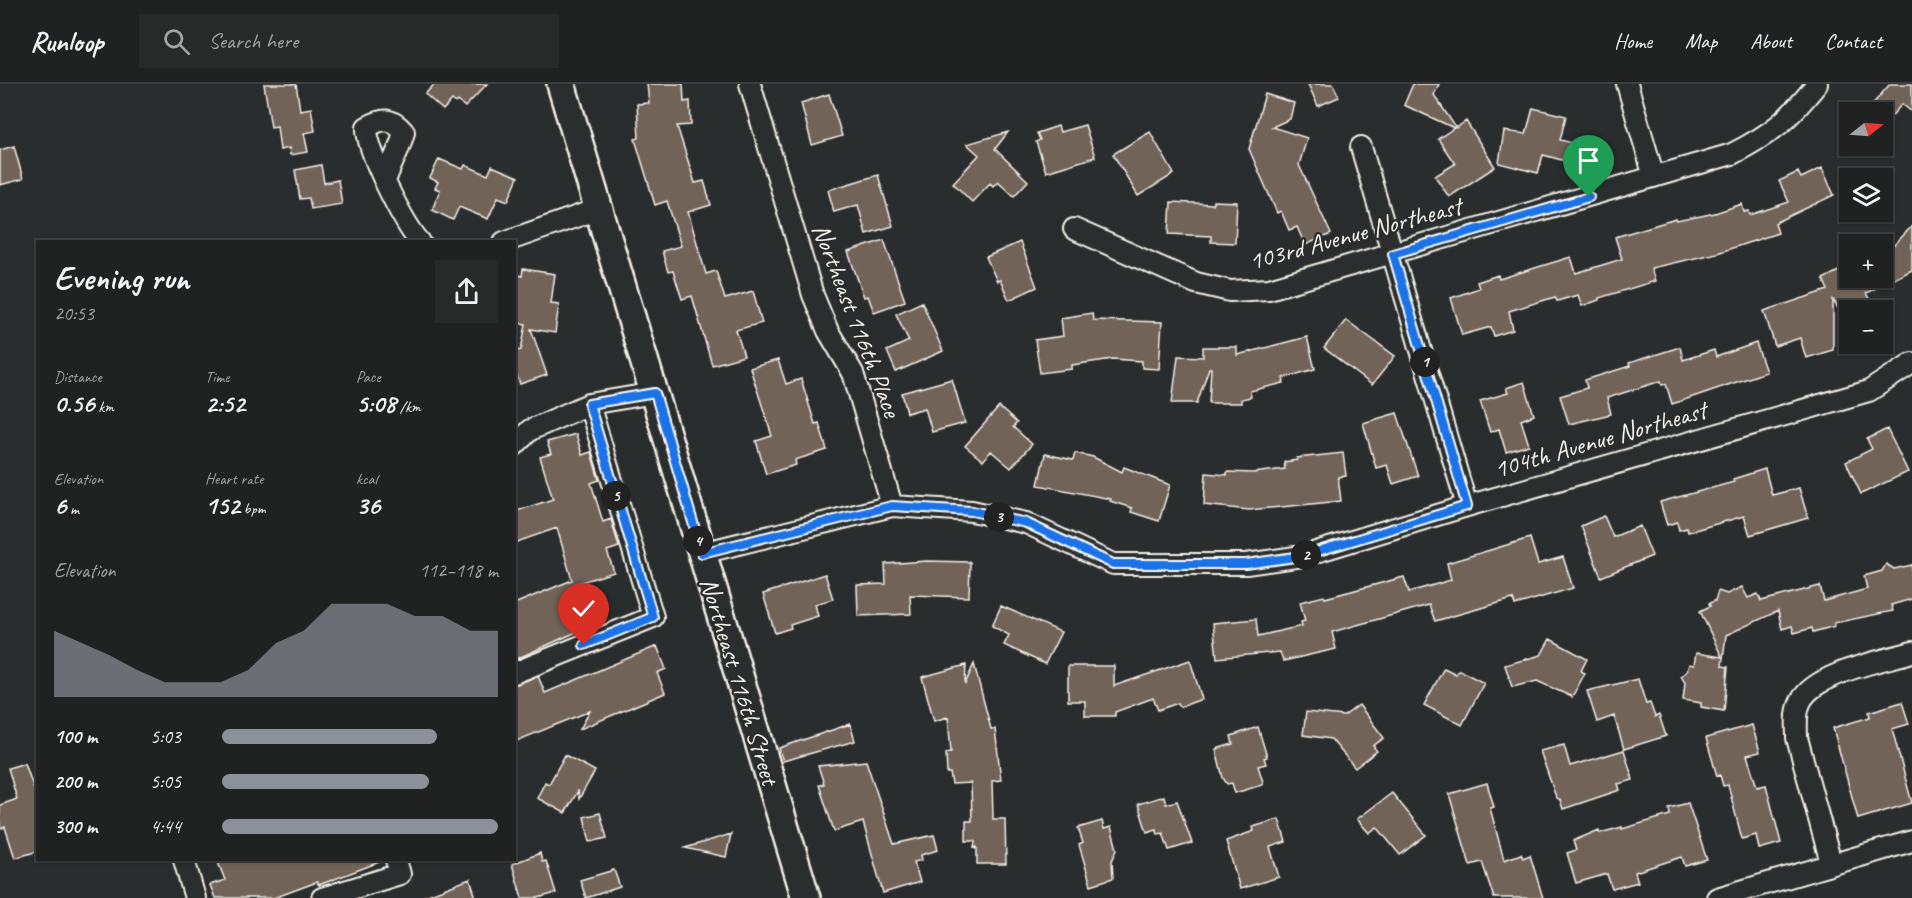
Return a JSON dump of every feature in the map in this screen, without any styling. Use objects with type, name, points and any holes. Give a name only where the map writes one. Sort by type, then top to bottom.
[{"type":"street","name":"Northeast 116th Street","points":[[561,84],[806,898]]},
{"type":"street","name":"Northeast 116th Place","points":[[750,84],[813,295],[828,331],[853,373],[892,506]]},
{"type":"street","points":[[1627,84],[1654,177]]},
{"type":"street","name":"103rd Avenue Northeast","points":[[1074,229],[1196,283],[1230,291],[1269,289],[1732,154],[1763,138],[1791,116],[1817,84]]},
{"type":"street","points":[[1361,147],[1467,506]]},
{"type":"street","points":[[385,181],[412,233],[418,240]]},
{"type":"street","points":[[510,240],[598,208]]},
{"type":"street","name":"104th Avenue Northeast","points":[[702,553],[892,506],[972,511],[1026,523],[1113,564],[1235,564],[1302,556],[1467,506],[1869,391],[1912,363]]},
{"type":"street","points":[[516,444],[530,430],[589,404],[655,393]]},
{"type":"street","points":[[516,672],[653,617],[589,404]]},
{"type":"street","points":[[1832,863],[1797,738],[1797,718],[1801,701],[1812,687],[1836,675],[1912,652]]},
{"type":"street","points":[[1717,898],[1912,840]]},
{"type":"street","points":[[184,861],[195,898]]},
{"type":"street","points":[[322,898],[398,867]]},
{"type":"building","points":[[264,84],[296,84],[300,110],[311,108],[315,131],[304,133],[308,152],[290,155],[289,148],[280,150],[277,126],[271,127]]},
{"type":"building","points":[[435,84],[487,84],[465,107],[458,101],[456,103],[452,100],[443,110],[425,94]]},
{"type":"building","points":[[647,84],[683,84],[684,102],[690,101],[691,125],[677,126],[695,183],[704,181],[711,205],[688,212],[706,274],[716,271],[725,299],[753,291],[762,323],[736,330],[744,356],[712,365],[692,296],[682,299],[673,271],[668,272],[662,251],[681,246],[667,201],[655,205],[635,139],[639,138],[637,104],[649,103]]},
{"type":"building","points":[[1308,84],[1333,84],[1339,97],[1318,106]]},
{"type":"building","points":[[1413,84],[1439,84],[1434,95],[1456,128],[1466,121],[1495,167],[1449,197],[1435,176],[1455,164],[1438,139],[1454,128],[1404,105]]},
{"type":"building","points":[[1890,84],[1912,84],[1912,112],[1902,104],[1893,114],[1893,102],[1875,102]]},
{"type":"building","points":[[829,94],[842,136],[812,145],[801,103]]},
{"type":"building","points":[[1265,94],[1294,103],[1290,119],[1272,127],[1307,138],[1299,165],[1331,234],[1305,245],[1297,227],[1289,230],[1281,211],[1277,213],[1249,149]]},
{"type":"building","points":[[1533,108],[1566,116],[1560,140],[1577,144],[1573,163],[1543,155],[1538,173],[1499,163],[1504,131],[1526,134]]},
{"type":"building","points":[[1085,125],[1095,157],[1046,172],[1036,142],[1040,140],[1037,133],[1058,126],[1060,132]]},
{"type":"building","points":[[1008,132],[995,149],[1028,181],[1014,196],[998,181],[993,186],[990,183],[972,202],[953,183],[979,155],[967,144]]},
{"type":"building","points":[[1150,132],[1174,174],[1138,196],[1113,154]]},
{"type":"building","points":[[14,146],[23,179],[0,185],[0,150]]},
{"type":"building","points":[[439,159],[463,169],[465,165],[488,175],[492,166],[518,177],[508,201],[498,197],[488,219],[459,207],[453,220],[432,210],[440,190],[435,188],[438,182],[430,178]]},
{"type":"building","points":[[321,165],[324,183],[338,180],[342,204],[311,209],[309,198],[300,199],[295,170]]},
{"type":"building","points":[[1822,168],[1834,195],[1775,223],[1778,233],[1717,253],[1651,268],[1655,281],[1599,298],[1599,300],[1582,306],[1578,295],[1557,301],[1555,297],[1509,311],[1513,330],[1494,336],[1491,327],[1462,335],[1451,298],[1479,288],[1477,282],[1498,275],[1499,279],[1571,257],[1576,273],[1622,259],[1615,237],[1676,219],[1677,221],[1715,213],[1742,204],[1744,212],[1749,211],[1750,215],[1789,202],[1779,181],[1798,172],[1801,178]]},
{"type":"building","points":[[878,175],[893,226],[866,234],[858,205],[834,212],[828,190]]},
{"type":"building","points":[[1213,201],[1237,202],[1235,243],[1211,242],[1211,236],[1169,234],[1171,202],[1213,204]]},
{"type":"building","points":[[1912,226],[1912,270],[1893,280],[1893,246]]},
{"type":"building","points":[[884,240],[905,301],[874,312],[868,296],[864,297],[848,252]]},
{"type":"building","points":[[1020,242],[1037,287],[1009,300],[986,257]]},
{"type":"building","points":[[523,269],[555,274],[551,303],[559,304],[555,333],[531,329],[547,375],[520,384],[516,373],[516,351],[521,350],[526,324],[518,323],[516,318],[516,274],[522,276]]},
{"type":"building","points":[[1839,271],[1839,288],[1876,288],[1866,293],[1870,300],[1839,300],[1839,310],[1833,300],[1833,350],[1806,358],[1800,338],[1775,346],[1764,311],[1828,290],[1823,279]]},
{"type":"building","points":[[922,302],[943,351],[896,372],[887,351],[909,341],[896,314]]},
{"type":"building","points":[[1092,313],[1093,320],[1162,322],[1159,369],[1142,368],[1142,361],[1113,359],[1072,365],[1072,369],[1040,373],[1035,340],[1063,336],[1061,318]]},
{"type":"building","points":[[1346,320],[1395,356],[1372,385],[1324,348]]},
{"type":"building","points":[[1307,337],[1315,369],[1283,378],[1284,383],[1250,391],[1251,397],[1241,399],[1241,403],[1209,403],[1211,368],[1209,368],[1197,403],[1172,403],[1178,356],[1203,357],[1203,347],[1237,347],[1237,355]]},
{"type":"building","points":[[1756,343],[1766,372],[1672,404],[1666,384],[1662,385],[1661,381],[1607,398],[1611,414],[1569,424],[1560,396],[1587,388],[1585,380],[1680,347],[1683,360],[1714,350],[1716,357]]},
{"type":"building","points":[[778,360],[786,384],[801,379],[815,424],[819,423],[827,450],[795,460],[796,465],[766,474],[756,441],[772,436],[750,368]]},
{"type":"building","points":[[952,379],[965,423],[932,432],[925,408],[907,413],[902,393]]},
{"type":"building","points":[[1524,382],[1534,415],[1521,420],[1529,445],[1506,452],[1499,429],[1490,432],[1480,401],[1508,393],[1506,388]]},
{"type":"building","points":[[999,407],[1017,423],[1013,427],[1032,444],[1011,468],[991,451],[983,461],[965,446]]},
{"type":"building","points":[[1397,413],[1418,476],[1393,484],[1387,465],[1376,468],[1363,423]]},
{"type":"building","points":[[1887,429],[1908,472],[1861,494],[1846,462],[1872,449],[1867,439]]},
{"type":"building","points":[[576,434],[582,455],[591,452],[599,480],[591,483],[603,522],[611,519],[619,547],[607,551],[614,572],[575,584],[592,625],[516,659],[516,603],[572,580],[557,528],[516,542],[516,511],[553,499],[540,457],[551,454],[547,442]]},
{"type":"building","points":[[1075,453],[1093,457],[1122,472],[1124,467],[1170,485],[1159,521],[1131,512],[1132,508],[1110,501],[1111,499],[1038,485],[1045,454],[1073,460]]},
{"type":"building","points":[[1343,453],[1346,476],[1338,477],[1341,501],[1249,510],[1204,505],[1206,473],[1227,475],[1227,472],[1253,473],[1285,469],[1284,462],[1297,460],[1297,458]]},
{"type":"building","points":[[1765,469],[1772,495],[1799,488],[1808,518],[1750,535],[1744,516],[1688,532],[1687,528],[1679,530],[1677,522],[1667,525],[1660,502],[1734,482],[1733,479]]},
{"type":"building","points":[[1604,516],[1613,537],[1640,526],[1652,556],[1601,577],[1581,526]]},
{"type":"building","points":[[1530,538],[1538,564],[1563,557],[1573,588],[1515,605],[1513,599],[1435,621],[1429,605],[1332,632],[1336,649],[1283,661],[1280,652],[1217,658],[1213,623],[1256,619],[1258,636],[1302,626],[1301,622],[1305,621],[1300,602],[1324,596],[1325,598],[1404,577],[1409,592],[1451,580],[1447,563]]},
{"type":"building","points":[[927,561],[970,562],[969,597],[910,595],[911,614],[858,616],[857,585],[886,584],[885,564]]},
{"type":"building","points":[[1886,564],[1894,569],[1912,565],[1912,599],[1891,605],[1893,611],[1834,623],[1835,626],[1813,632],[1812,628],[1794,633],[1792,626],[1782,629],[1778,611],[1726,635],[1722,666],[1728,667],[1724,711],[1701,707],[1701,703],[1683,700],[1685,683],[1681,676],[1687,671],[1689,664],[1694,665],[1696,653],[1722,657],[1700,611],[1715,601],[1718,591],[1727,594],[1742,587],[1748,598],[1758,594],[1761,601],[1820,586],[1824,601],[1867,589],[1864,576],[1882,571]]},
{"type":"building","points":[[825,574],[833,599],[815,604],[818,616],[790,625],[791,628],[775,633],[763,594]]},
{"type":"building","points":[[1001,606],[1061,632],[1045,664],[1004,645],[1009,635],[992,626]]},
{"type":"building","points":[[1550,639],[1587,659],[1581,671],[1585,673],[1572,697],[1537,681],[1512,687],[1505,665],[1541,655]]},
{"type":"building","points":[[657,646],[666,669],[657,673],[665,693],[580,729],[590,711],[516,741],[516,684],[538,676],[545,693]]},
{"type":"building","points":[[1190,660],[1202,699],[1180,707],[1178,703],[1158,710],[1153,698],[1115,712],[1115,716],[1085,716],[1085,701],[1068,701],[1068,666],[1114,666],[1114,686]]},
{"type":"building","points":[[974,664],[991,729],[995,729],[1001,780],[992,781],[993,819],[1005,819],[1006,864],[977,864],[975,841],[966,841],[966,821],[972,821],[971,783],[952,784],[950,773],[947,773],[946,753],[951,752],[948,717],[934,721],[922,677],[966,665],[965,684]]},
{"type":"building","points":[[1444,668],[1456,674],[1459,670],[1484,683],[1462,725],[1424,705]]},
{"type":"building","points":[[1638,679],[1646,704],[1650,703],[1655,717],[1659,715],[1666,736],[1624,749],[1614,716],[1597,722],[1587,691]]},
{"type":"building","points":[[1902,702],[1909,724],[1892,729],[1912,803],[1858,819],[1833,728],[1870,717],[1869,712]]},
{"type":"building","points":[[1359,705],[1384,738],[1373,746],[1377,751],[1355,768],[1331,739],[1303,735],[1306,712],[1344,716]]},
{"type":"building","points":[[850,724],[855,741],[783,761],[779,748]]},
{"type":"building","points":[[1752,725],[1760,752],[1747,755],[1757,787],[1766,785],[1781,843],[1759,849],[1756,835],[1742,839],[1728,785],[1723,786],[1720,775],[1717,776],[1706,738]]},
{"type":"building","points":[[1258,727],[1267,757],[1264,758],[1266,764],[1258,766],[1262,785],[1235,793],[1232,783],[1227,784],[1223,778],[1216,749],[1233,744],[1231,736]]},
{"type":"building","points":[[1564,745],[1570,766],[1624,750],[1633,780],[1618,784],[1620,790],[1563,809],[1560,800],[1556,797],[1540,751]]},
{"type":"building","points":[[565,755],[595,771],[579,799],[578,791],[565,813],[537,798],[545,782],[549,784]]},
{"type":"building","points":[[866,761],[894,844],[934,835],[938,850],[921,855],[922,860],[914,862],[920,882],[883,893],[863,822],[834,831],[819,785],[824,784],[818,766]]},
{"type":"building","points":[[25,763],[36,795],[36,852],[15,858],[5,827],[0,829],[0,805],[17,799],[8,768]]},
{"type":"building","points":[[1487,783],[1494,807],[1490,808],[1504,860],[1521,854],[1523,858],[1530,855],[1543,898],[1494,898],[1482,862],[1470,865],[1449,794]]},
{"type":"building","points":[[1392,793],[1426,835],[1400,855],[1377,827],[1369,833],[1357,819]]},
{"type":"building","points":[[1164,796],[1166,804],[1177,801],[1192,843],[1169,850],[1163,833],[1158,834],[1156,829],[1147,832],[1138,804]]},
{"type":"building","points":[[1688,803],[1707,860],[1685,866],[1682,857],[1635,872],[1638,882],[1612,889],[1607,874],[1576,883],[1567,853],[1576,850],[1573,841],[1599,830],[1600,833],[1622,827],[1622,829],[1670,815],[1669,808]]},
{"type":"building","points":[[600,813],[607,838],[590,842],[584,817]]},
{"type":"building","points":[[1279,819],[1286,842],[1270,847],[1279,877],[1240,889],[1226,841],[1254,831],[1253,827]]},
{"type":"building","points":[[1102,821],[1104,829],[1111,827],[1117,849],[1112,861],[1113,878],[1091,885],[1079,845],[1083,843],[1078,828]]},
{"type":"building","points":[[731,834],[726,857],[685,848]]},
{"type":"building","points":[[540,853],[542,862],[546,861],[556,893],[538,898],[522,898],[512,864]]},
{"type":"building","points":[[217,861],[382,861],[319,885],[317,882],[274,898],[215,898],[210,885],[225,880]]},
{"type":"building","points":[[614,870],[620,887],[586,898],[580,880]]},
{"type":"building","points":[[470,879],[476,898],[425,898],[425,896]]},
{"type":"route","points":[[584,645],[653,617],[589,404],[655,393],[702,553],[892,506],[972,511],[1026,523],[1113,564],[1246,564],[1302,556],[1467,506],[1393,254],[1589,197]]}]
